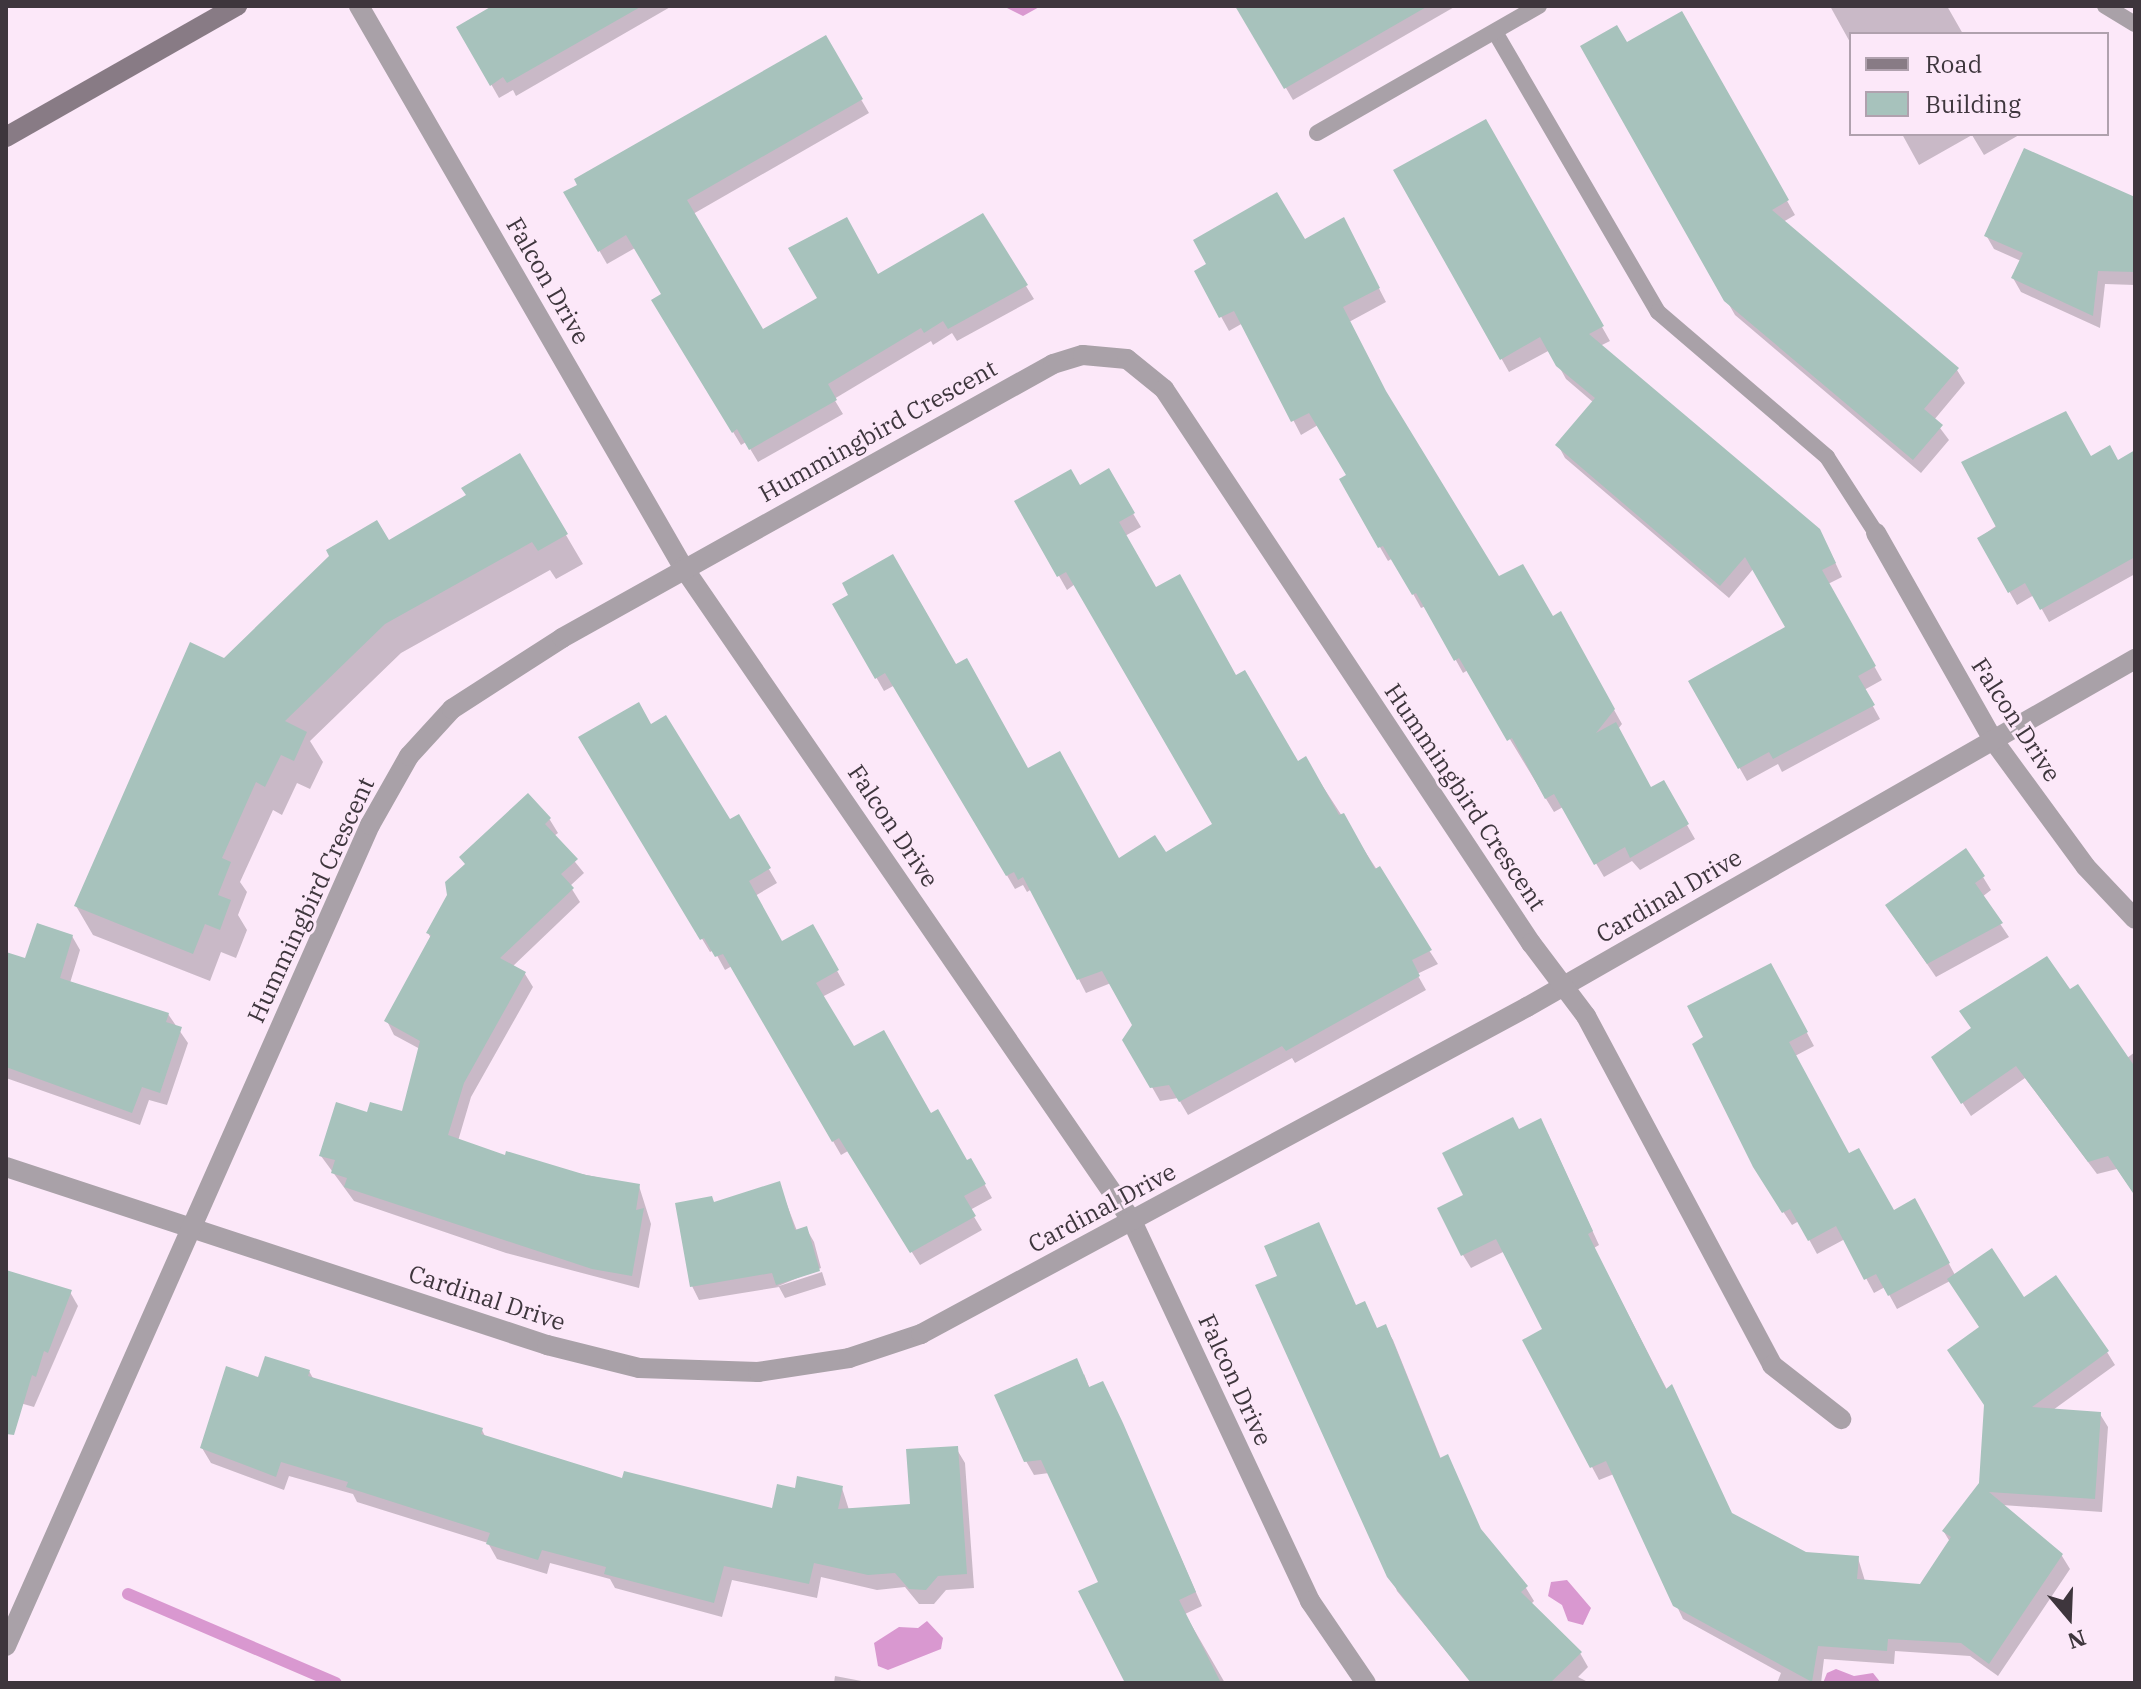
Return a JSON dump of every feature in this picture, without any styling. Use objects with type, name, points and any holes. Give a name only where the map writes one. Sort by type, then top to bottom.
[{"type":"main road","points":[[6,137],[237,6]]},
{"type":"street","name":"Falcon Drive","points":[[359,6],[683,567],[1132,1221],[1310,1601],[1366,1683]]},
{"type":"street","name":"Hummingbird Crescent","points":[[6,1646],[370,825],[409,756],[452,709],[683,567],[1061,360],[1108,354],[1127,359],[1164,389],[1586,1016],[1772,1365],[1841,1419]]},
{"type":"street","name":"Falcon Drive","points":[[1876,533],[1993,740],[2086,867],[2135,919]]},
{"type":"street","name":"Cardinal Drive","points":[[6,1167],[551,1347],[639,1368],[758,1372],[849,1358],[921,1334],[1564,987],[2135,659]]},
{"type":"lane","points":[[1317,133],[1539,6]]},
{"type":"lane","points":[[2105,6],[2135,24]]},
{"type":"lane","points":[[1495,32],[1658,312],[1827,457],[1876,533]]},
{"type":"shaded area","points":[[1003,6],[1041,6],[1023,16]]},
{"type":"shaded area","points":[[1567,1580],[1591,1608],[1583,1625],[1568,1621],[1562,1605],[1548,1596],[1551,1582]]},
{"type":"shaded area","points":[[927,1621],[943,1638],[941,1649],[888,1670],[878,1666],[874,1643],[899,1627],[918,1628]]},
{"type":"shaded area","points":[[1836,1669],[1854,1676],[1873,1673],[1881,1683],[1823,1683],[1827,1673]]},
{"type":"building","points":[[492,6],[642,6],[507,83],[503,77],[490,86],[456,27]]},
{"type":"building","points":[[1235,6],[1428,6],[1284,89]]},
{"type":"building","points":[[1682,11],[1789,200],[1772,210],[1959,368],[1924,409],[1943,425],[1913,460],[1724,301],[1580,46],[1617,25],[1627,42]]},
{"type":"building","points":[[826,35],[863,99],[687,200],[763,329],[817,298],[788,248],[847,217],[878,274],[983,213],[1028,285],[948,329],[943,321],[924,333],[921,328],[828,384],[837,400],[749,450],[737,429],[732,433],[651,300],[661,294],[626,235],[598,252],[563,192],[577,185],[574,179]]},
{"type":"building","points":[[1486,119],[1604,326],[1589,334],[1820,529],[1836,563],[1822,570],[1876,666],[1858,676],[1875,705],[1773,759],[1769,752],[1738,769],[1688,681],[1785,627],[1745,557],[1720,586],[1555,445],[1595,398],[1556,366],[1540,337],[1500,360],[1393,170]]},
{"type":"building","points":[[2024,148],[2135,197],[2135,272],[2098,271],[2093,316],[2011,278],[2023,253],[1984,236]]},
{"type":"building","points":[[1277,192],[1305,239],[1344,217],[1380,288],[1343,307],[1386,391],[1499,576],[1523,564],[1553,616],[1561,611],[1615,709],[1596,733],[1616,722],[1651,787],[1664,780],[1689,824],[1630,858],[1625,847],[1594,865],[1554,794],[1545,799],[1512,738],[1507,741],[1459,658],[1454,661],[1416,593],[1412,595],[1383,546],[1378,548],[1339,479],[1346,475],[1309,413],[1291,422],[1234,311],[1219,318],[1194,271],[1206,264],[1193,240]]},
{"type":"building","points":[[2066,411],[2091,456],[2110,445],[2118,460],[2135,450],[2135,557],[2040,610],[2025,583],[2008,593],[1977,538],[1996,527],[1961,462]]},
{"type":"building","points":[[520,453],[568,534],[538,551],[532,542],[385,624],[285,721],[307,732],[294,761],[281,755],[265,787],[256,782],[222,858],[231,862],[218,895],[231,900],[220,930],[205,924],[193,954],[74,906],[190,642],[224,658],[329,556],[326,550],[377,520],[389,540],[466,495],[461,488]]},
{"type":"building","points":[[1109,468],[1135,513],[1119,522],[1156,587],[1180,574],[1236,675],[1245,670],[1298,761],[1306,756],[1339,815],[1344,813],[1375,869],[1380,866],[1432,950],[1412,960],[1420,976],[1286,1051],[1282,1046],[1179,1102],[1169,1085],[1150,1088],[1122,1040],[1132,1025],[1102,971],[1077,980],[1023,877],[1018,880],[1014,872],[1006,876],[885,673],[875,679],[832,604],[848,595],[842,583],[893,554],[956,664],[967,658],[1028,768],[1060,751],[1119,858],[1155,835],[1166,852],[1212,824],[1066,572],[1057,577],[1014,501],[1071,469],[1080,485]]},
{"type":"building","points":[[639,702],[651,724],[666,715],[730,819],[739,814],[771,868],[749,881],[782,941],[813,924],[839,970],[816,983],[854,1046],[884,1030],[931,1113],[938,1109],[967,1160],[971,1158],[986,1184],[964,1196],[976,1216],[910,1253],[839,1138],[832,1142],[723,954],[715,957],[704,938],[700,940],[578,737]]},
{"type":"building","points":[[528,793],[551,818],[545,824],[578,859],[561,874],[574,888],[500,958],[526,972],[464,1083],[448,1135],[505,1155],[506,1151],[586,1175],[640,1184],[636,1210],[644,1208],[632,1276],[592,1269],[344,1187],[347,1178],[331,1173],[335,1160],[319,1156],[336,1102],[367,1112],[370,1102],[402,1111],[420,1041],[384,1021],[431,935],[426,933],[447,895],[445,882],[465,864],[459,857]]},
{"type":"building","points":[[1966,848],[1985,876],[1975,883],[2003,923],[1927,964],[1885,905]]},
{"type":"building","points":[[37,923],[73,935],[60,978],[169,1013],[166,1022],[182,1027],[160,1093],[142,1087],[132,1113],[6,1067],[6,952],[25,958]]},
{"type":"building","points":[[2047,956],[2070,989],[2078,984],[2135,1067],[2135,1196],[2108,1156],[2088,1162],[2016,1066],[1961,1104],[1931,1057],[1971,1028],[1959,1011]]},
{"type":"building","points":[[1771,963],[1808,1032],[1789,1042],[1849,1153],[1859,1148],[1894,1210],[1915,1198],[1950,1263],[1888,1296],[1876,1274],[1864,1280],[1836,1226],[1808,1241],[1790,1209],[1782,1213],[1753,1167],[1692,1044],[1703,1037],[1687,1006]]},
{"type":"building","points":[[1513,1117],[1519,1129],[1541,1118],[1593,1231],[1588,1234],[1666,1389],[1672,1384],[1732,1513],[1806,1552],[1859,1556],[1857,1579],[1920,1584],[1951,1537],[1942,1531],[1979,1483],[1984,1405],[1947,1350],[1979,1327],[1947,1279],[1992,1248],[2024,1297],[2056,1275],[2109,1351],[2032,1407],[2101,1412],[2095,1499],[1989,1492],[2063,1554],[1989,1664],[1961,1643],[1888,1639],[1887,1651],[1818,1646],[1812,1682],[1673,1606],[1606,1461],[1590,1468],[1522,1340],[1542,1329],[1496,1239],[1461,1256],[1437,1208],[1463,1195],[1442,1153]]},
{"type":"building","points":[[780,1181],[795,1230],[807,1226],[820,1271],[776,1285],[772,1273],[690,1287],[675,1203],[712,1196],[714,1202]]},
{"type":"building","points":[[1319,1222],[1356,1305],[1365,1301],[1377,1328],[1386,1324],[1440,1458],[1448,1454],[1481,1529],[1528,1586],[1521,1592],[1582,1652],[1550,1683],[1471,1683],[1387,1577],[1255,1285],[1277,1276],[1264,1246]]},
{"type":"building","points":[[6,1270],[72,1290],[48,1353],[44,1351],[36,1377],[32,1375],[14,1435],[6,1434]]},
{"type":"building","points":[[265,1356],[310,1370],[308,1376],[483,1428],[481,1434],[622,1478],[624,1471],[772,1508],[777,1484],[795,1488],[797,1476],[843,1486],[838,1509],[910,1504],[906,1449],[958,1446],[967,1574],[938,1576],[926,1590],[909,1589],[895,1573],[868,1575],[814,1563],[809,1584],[724,1566],[714,1603],[604,1574],[606,1567],[542,1550],[538,1560],[486,1544],[490,1533],[346,1487],[348,1482],[281,1462],[276,1477],[200,1448],[226,1366],[258,1377]]},
{"type":"building","points":[[1077,1358],[1089,1387],[1103,1381],[1123,1423],[1196,1592],[1179,1600],[1221,1683],[1125,1683],[1078,1591],[1098,1582],[1041,1460],[1024,1462],[994,1395]]},
{"type":"waterway","points":[[128,1594],[336,1683]]}]
